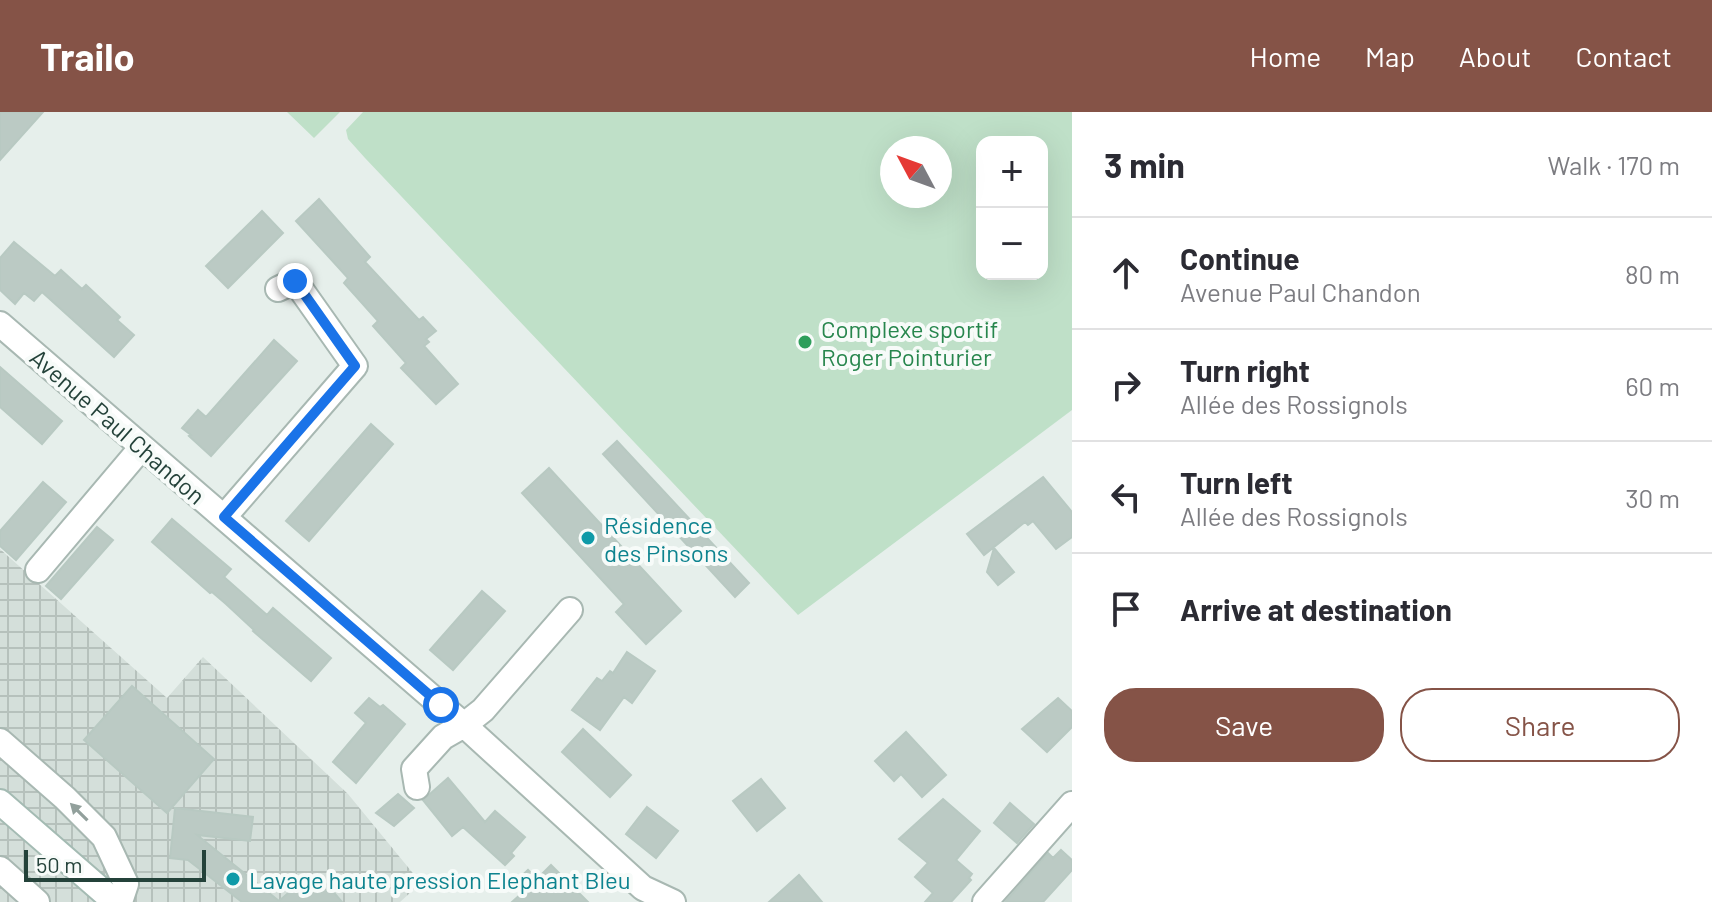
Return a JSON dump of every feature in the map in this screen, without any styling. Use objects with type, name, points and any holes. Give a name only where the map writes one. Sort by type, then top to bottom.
[{"type":"street","points":[[224,517],[355,366],[295,281],[278,289]]},
{"type":"street","name":"Avenue Paul Chandon","points":[[0,324],[464,725],[643,888],[673,902]]},
{"type":"street","points":[[38,570],[142,447]]},
{"type":"street","points":[[417,787],[414,769],[443,737],[483,710],[570,610]]},
{"type":"street","points":[[0,741],[104,837],[126,884],[118,902],[0,802]]},
{"type":"street","points":[[985,902],[1067,815]]},
{"type":"street","points":[[0,869],[37,902]]},
{"type":"shaded area","points":[[0,549],[167,698],[203,657],[348,794],[421,883],[400,902],[0,902]]},
{"type":"green space","points":[[287,112],[340,112],[314,138]]},
{"type":"green space","name":"Complexe sportif Roger Pointurier","points":[[363,112],[1072,112],[1072,410],[798,615],[348,139],[346,130]]},
{"type":"building","points":[[0,112],[43,112],[0,160]]},
{"type":"building","points":[[319,199],[370,257],[365,262],[419,320],[423,317],[436,331],[426,339],[429,342],[424,346],[458,384],[436,404],[401,368],[406,363],[373,326],[378,321],[344,283],[348,278],[296,221]]},
{"type":"building","points":[[262,211],[283,233],[228,288],[206,266]]},
{"type":"building","points":[[14,242],[55,276],[61,270],[82,289],[86,285],[120,317],[117,320],[134,335],[114,357],[42,292],[34,301],[24,293],[15,304],[0,290],[0,258]]},
{"type":"building","points":[[274,340],[297,361],[211,456],[182,428],[198,410],[206,417]]},
{"type":"building","points":[[0,367],[62,421],[42,444],[0,407]]},
{"type":"building","points":[[371,424],[393,444],[309,541],[286,521]]},
{"type":"building","points":[[617,441],[749,583],[735,597],[603,454]]},
{"type":"building","name":"Résidence des Pinsons","points":[[549,468],[681,611],[646,644],[616,612],[624,604],[522,493]]},
{"type":"building","points":[[1043,477],[1072,512],[1072,537],[1056,549],[1033,521],[1028,525],[1025,522],[984,555],[967,534]]},
{"type":"building","points":[[43,482],[66,502],[16,560],[0,546],[0,531]]},
{"type":"building","points":[[172,519],[231,569],[224,577],[267,615],[273,608],[331,658],[311,681],[152,542]]},
{"type":"building","points":[[97,527],[113,540],[61,599],[46,586]]},
{"type":"building","points":[[994,548],[1014,572],[998,585],[987,572]]},
{"type":"building","points":[[482,591],[505,611],[453,670],[430,650]]},
{"type":"building","points":[[627,652],[655,671],[632,703],[624,697],[600,730],[572,710],[597,678],[602,681],[610,671],[613,673]]},
{"type":"building","points":[[132,686],[214,759],[167,813],[84,740]]},
{"type":"building","points":[[369,698],[380,707],[383,705],[405,724],[356,783],[333,762],[366,723],[355,713]]},
{"type":"building","points":[[1058,698],[1072,711],[1072,727],[1047,752],[1022,729]]},
{"type":"building","points":[[583,729],[631,775],[610,797],[562,752]]},
{"type":"building","points":[[906,732],[946,775],[922,797],[901,774],[894,781],[875,761]]},
{"type":"building","points":[[448,778],[485,822],[495,811],[525,837],[505,865],[463,827],[452,836],[423,800]]},
{"type":"building","points":[[761,779],[785,808],[757,831],[733,801]]},
{"type":"building","points":[[398,794],[414,808],[394,826],[376,813]]},
{"type":"building","points":[[943,799],[980,831],[956,860],[972,874],[971,880],[951,902],[925,902],[933,893],[915,877],[928,863],[899,839]]},
{"type":"building","points":[[1010,803],[1034,824],[1017,843],[994,823]]},
{"type":"building","points":[[647,807],[678,831],[656,858],[626,834]]},
{"type":"building","points":[[175,808],[253,817],[250,841],[197,835],[279,901],[309,875],[312,878],[318,874],[342,902],[242,902],[188,860],[170,858]]},
{"type":"building","points":[[1061,850],[1072,860],[1072,870],[1043,902],[1005,902],[1048,853],[1053,858]]},
{"type":"building","points":[[551,865],[588,902],[512,902],[522,893],[513,884],[528,870],[537,879]]},
{"type":"building","points":[[799,875],[822,902],[769,902]]},
{"type":"place","name":"Complexe sportif Roger Pointurier","points":[[805,342]]},
{"type":"place","name":"Résidence des Pinsons","points":[[588,538]]},
{"type":"place","name":"Lavage haute pression Elephant Bleu","points":[[233,879]]},
{"type":"route","points":[[295,281],[355,366],[224,517],[441,705]]}]
